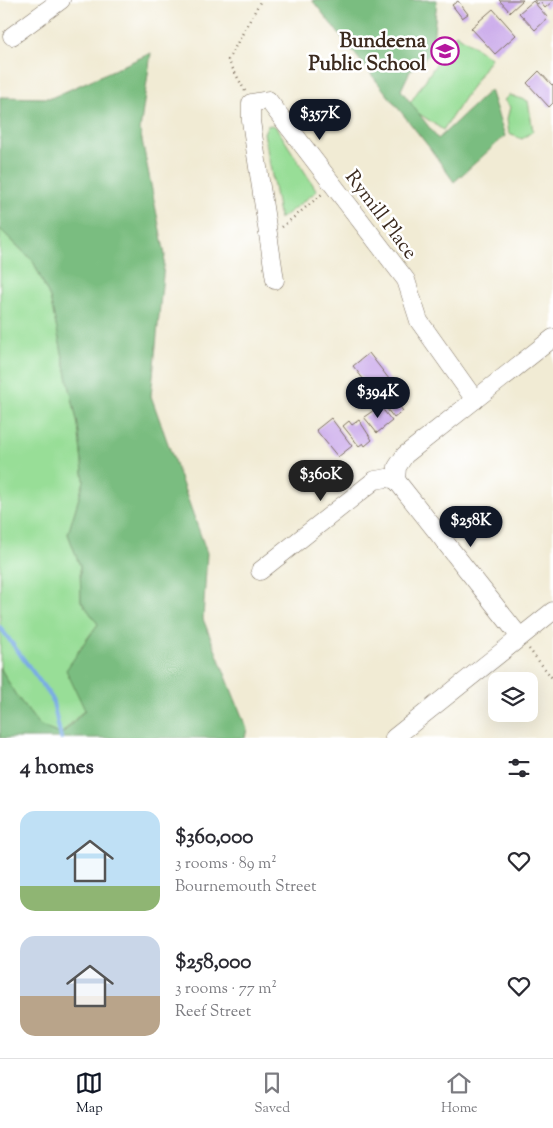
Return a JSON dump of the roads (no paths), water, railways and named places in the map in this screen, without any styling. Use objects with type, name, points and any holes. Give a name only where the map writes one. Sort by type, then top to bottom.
[{"type":"street","points":[[12,36],[61,0]]},
{"type":"street","name":"Rymill Place","points":[[275,280],[251,103],[268,100],[406,280],[418,321],[475,400]]},
{"type":"street","points":[[396,480],[397,466],[405,455],[553,338]]},
{"type":"street","points":[[260,571],[375,480],[387,478],[396,480],[520,636]]},
{"type":"street","points":[[394,738],[553,611]]},
{"type":"waterway","points":[[0,627],[52,698],[61,738]]},
{"type":"place","name":"Bundeena Public School","points":[[445,51]]}]
